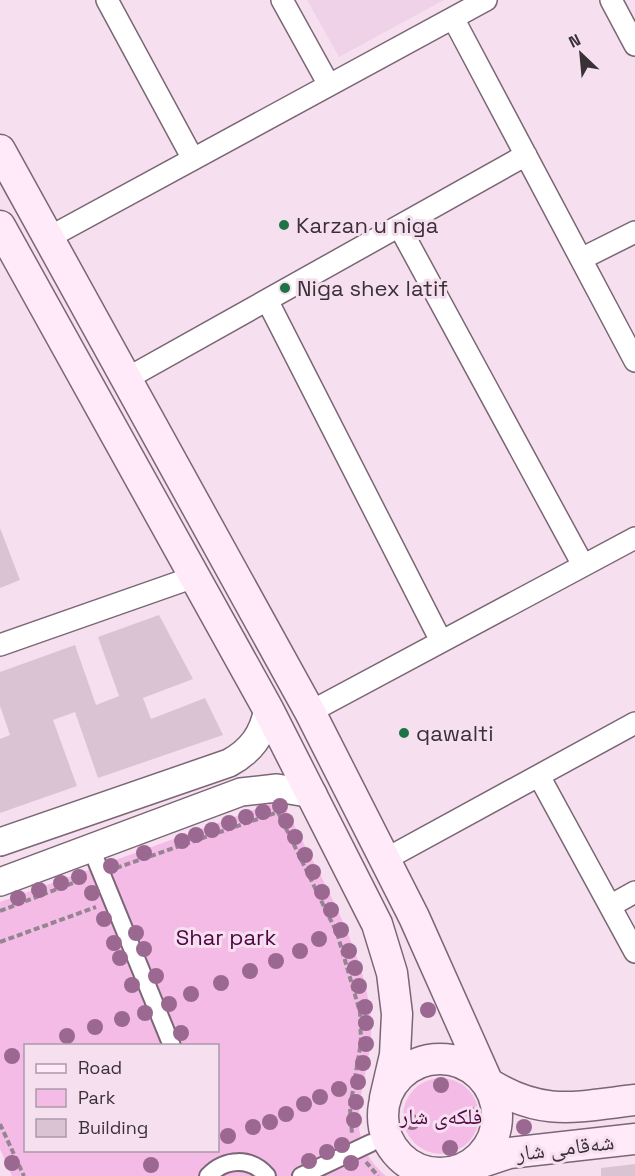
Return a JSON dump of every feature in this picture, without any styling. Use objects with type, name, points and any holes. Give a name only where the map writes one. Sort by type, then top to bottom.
[{"type":"main road","points":[[0,150],[310,712],[386,859],[433,956],[497,1106],[494,1155]]},
{"type":"main road","points":[[0,226],[268,709],[377,924],[388,956],[397,1034],[382,1117],[385,1135],[401,1158],[421,1172]]},
{"type":"main road","points":[[53,322],[70,322],[82,312],[84,304]]},
{"type":"main road","points":[[87,383],[93,371],[105,364],[122,373]]},
{"type":"main road","points":[[385,1098],[399,1076],[412,1066],[428,1060],[445,1059],[462,1063],[476,1071],[488,1083]]},
{"type":"main road","name":"شەقامی شار","points":[[488,1083],[512,1098],[539,1106],[573,1107],[635,1100]]},
{"type":"main road","name":"شەقامی شار","points":[[421,1172],[434,1173],[462,1169],[494,1155],[635,1139]]},
{"type":"street","points":[[107,0],[193,159]]},
{"type":"street","points":[[282,0],[329,86]]},
{"type":"street","points":[[48,238],[486,0]]},
{"type":"street","points":[[610,0],[635,45]]},
{"type":"street","points":[[453,18],[635,361]]},
{"type":"street","points":[[122,373],[268,302],[526,155]]},
{"type":"street","points":[[400,228],[583,565]]},
{"type":"street","points":[[581,260],[635,232]]},
{"type":"street","points":[[268,302],[441,641]]},
{"type":"street","points":[[310,712],[635,538]]},
{"type":"street","points":[[0,645],[194,577]]},
{"type":"street","points":[[0,842],[229,763],[241,756],[260,736],[268,709]]},
{"type":"street","points":[[386,859],[635,723]]},
{"type":"street","points":[[229,763],[237,777],[240,792]]},
{"type":"street","points":[[539,776],[635,952]]},
{"type":"street","points":[[0,882],[240,792],[277,788],[313,794]]},
{"type":"street","points":[[91,848],[111,902],[171,1044]]},
{"type":"street","points":[[610,906],[635,892]]},
{"type":"street","points":[[301,1176],[364,1146]]},
{"type":"street","points":[[208,1176],[220,1158],[254,1165],[267,1176]]},
{"type":"path","points":[[0,911],[100,873],[278,812],[337,933],[360,1012],[361,1041],[350,1108],[350,1128],[364,1146],[378,1176]]},
{"type":"path","points":[[0,942],[111,902]]},
{"type":"path","points":[[0,1125],[24,1176]]},
{"type":"shaded area","points":[[307,0],[444,0],[339,57]]},
{"type":"green space","name":"Shar park","points":[[281,800],[336,906],[359,963],[367,991],[371,1039],[360,1101],[359,1121],[362,1140],[370,1158],[386,1176],[12,1176],[0,1149],[0,902]]},
{"type":"green space","name":"فلکەی شار","points":[[441,1078],[456,1081],[468,1089],[476,1101],[479,1116],[476,1131],[468,1143],[456,1151],[441,1154],[426,1151],[414,1143],[406,1131],[403,1116],[406,1101],[414,1089],[426,1081]]},
{"type":"building","points":[[0,528],[20,580],[0,588]]},
{"type":"building","points":[[159,615],[193,679],[143,698],[151,719],[205,698],[223,735],[98,778],[75,712],[53,720],[77,786],[0,813],[0,739],[10,735],[0,706],[0,672],[75,645],[96,705],[119,696],[98,637]]},
{"type":"building","points":[[635,1164],[635,1176],[601,1176],[601,1168]]},
{"type":"place","name":"Karzan u niga","points":[[284,225]]},
{"type":"place","name":"Niga shex latif","points":[[285,288]]},
{"type":"place","name":"qawalti","points":[[404,733]]}]
